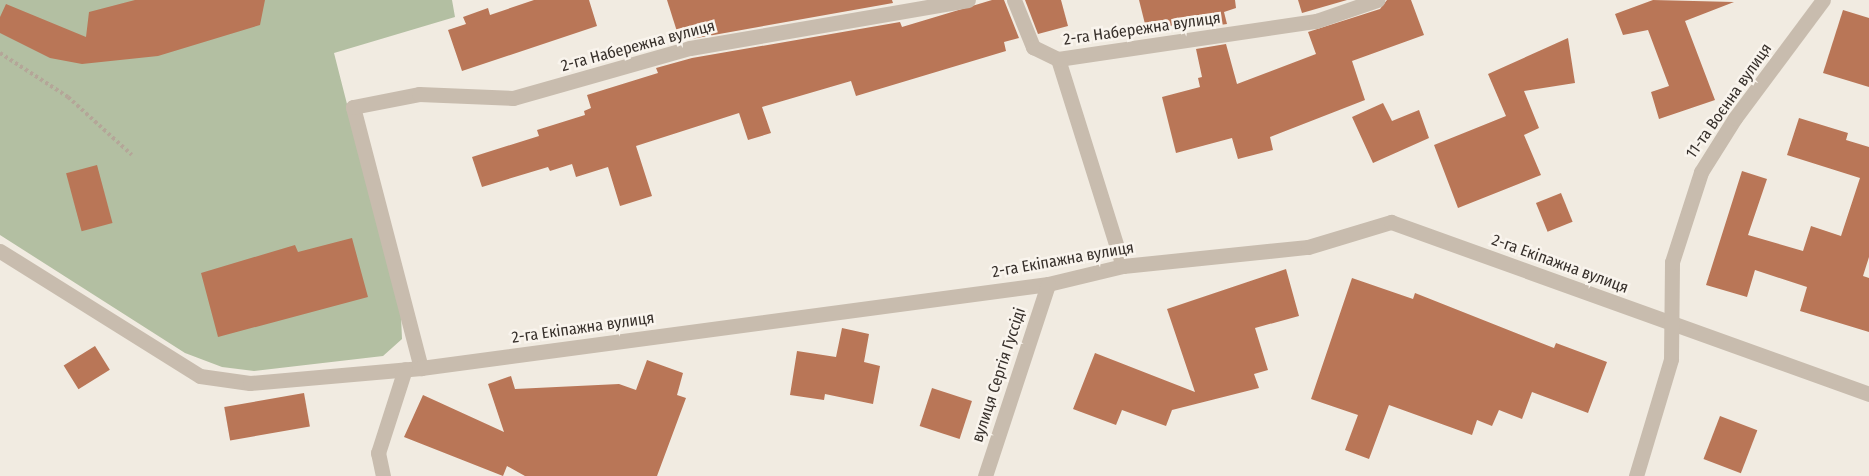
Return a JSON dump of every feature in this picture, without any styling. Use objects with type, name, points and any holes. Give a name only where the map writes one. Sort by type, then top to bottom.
[{"type":"street","name":"2-га Набережна вулиця","points":[[421,368],[353,107],[419,94],[513,98],[690,48],[968,0]]},
{"type":"street","name":"2-га Набережна вулиця","points":[[1014,0],[1033,47],[1058,59],[1316,21],[1377,0]]},
{"type":"street","name":"11-та Воєнна вулиця","points":[[1636,476],[1671,359],[1672,262],[1701,172],[1735,118],[1823,0]]},
{"type":"street","points":[[1058,59],[1123,266]]},
{"type":"street","name":"2-га Екіпажна вулиця","points":[[0,251],[200,376],[250,383],[421,368],[1048,284],[1123,266],[1308,247],[1391,222],[1869,393]]},
{"type":"street","name":"вулиця Сергія Гуссіді","points":[[985,476],[1048,284]]},
{"type":"street","points":[[383,476],[378,453],[405,369]]},
{"type":"path","points":[[0,53],[68,97],[132,155]]},
{"type":"green space","points":[[0,0],[452,0],[455,17],[334,53],[401,316],[402,339],[383,356],[254,371],[222,367],[185,353],[0,235]]},
{"type":"building","points":[[135,0],[265,0],[260,25],[158,56],[82,64],[50,58],[0,33],[0,17],[6,4],[86,37],[89,12]]},
{"type":"building","points":[[534,0],[589,0],[597,26],[462,71],[448,30],[466,24],[463,17],[488,8],[490,15]]},
{"type":"building","points":[[667,0],[892,0],[893,3],[680,41]]},
{"type":"building","points":[[992,0],[1004,0],[1019,38],[1004,42],[1006,51],[856,96],[851,81],[762,107],[771,133],[748,140],[739,113],[636,146],[652,196],[620,206],[608,167],[576,177],[572,164],[550,171],[548,167],[482,187],[472,157],[539,136],[537,130],[585,115],[584,111],[591,108],[587,95],[658,73],[656,68],[692,58],[900,22],[902,27]]},
{"type":"building","points":[[1025,0],[1061,0],[1068,26],[1038,34]]},
{"type":"building","points":[[1139,0],[1235,0],[1236,8],[1224,12],[1227,24],[1191,29],[1189,21],[1147,32]]},
{"type":"building","points":[[1298,0],[1347,0],[1302,13]]},
{"type":"building","points":[[1387,0],[1411,0],[1424,35],[1352,61],[1365,100],[1270,137],[1273,150],[1238,159],[1232,138],[1176,153],[1162,97],[1200,87],[1198,78],[1202,77],[1196,49],[1226,44],[1237,84],[1316,54],[1308,32],[1380,9]]},
{"type":"building","points":[[1653,0],[1734,2],[1685,21],[1715,100],[1659,119],[1651,92],[1669,86],[1648,30],[1623,35],[1615,14]]},
{"type":"building","points":[[1843,10],[1869,18],[1869,87],[1823,73]]},
{"type":"building","points":[[1568,38],[1575,83],[1524,91],[1539,128],[1524,135],[1541,175],[1458,208],[1434,145],[1506,116],[1488,74]]},
{"type":"building","points":[[1383,103],[1392,121],[1419,110],[1429,138],[1373,163],[1352,117]]},
{"type":"building","points":[[1799,118],[1848,133],[1846,140],[1869,147],[1869,257],[1863,276],[1869,278],[1869,332],[1800,311],[1807,287],[1755,270],[1747,297],[1706,285],[1742,171],[1767,179],[1748,235],[1803,251],[1811,226],[1841,236],[1860,178],[1787,155]]},
{"type":"building","points":[[97,165],[113,223],[82,231],[66,173]]},
{"type":"building","points":[[1561,193],[1573,222],[1548,232],[1536,203]]},
{"type":"building","points":[[352,238],[368,297],[218,337],[201,273],[295,245],[298,252]]},
{"type":"building","points":[[1286,269],[1299,316],[1255,328],[1268,370],[1254,374],[1259,388],[1172,410],[1166,426],[1122,410],[1116,425],[1073,409],[1095,353],[1195,392],[1167,309]]},
{"type":"building","points":[[1352,278],[1413,299],[1415,293],[1554,348],[1556,343],[1607,362],[1588,413],[1532,392],[1522,419],[1499,410],[1492,426],[1477,420],[1472,435],[1389,405],[1369,459],[1345,450],[1358,415],[1311,399]]},
{"type":"building","points":[[842,328],[869,334],[864,362],[880,366],[873,404],[825,394],[824,400],[790,395],[797,351],[836,357]]},
{"type":"building","points":[[95,346],[110,370],[78,389],[64,366]]},
{"type":"building","points":[[647,360],[683,373],[677,395],[686,398],[657,476],[525,476],[507,466],[503,476],[404,437],[423,395],[504,432],[488,384],[511,376],[515,389],[619,384],[636,390]]},
{"type":"building","points":[[932,388],[972,401],[960,439],[920,426]]},
{"type":"building","points":[[304,393],[310,426],[230,441],[224,407]]},
{"type":"building","points":[[1720,416],[1757,430],[1741,473],[1704,459]]}]
